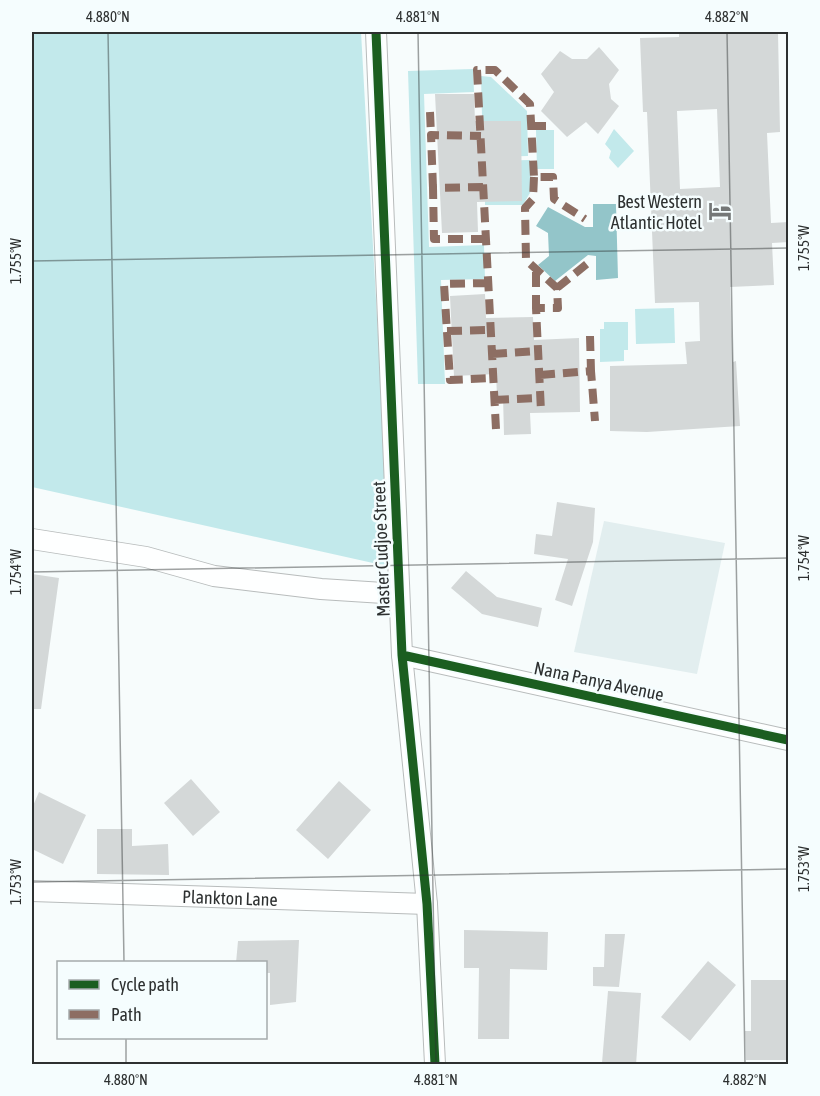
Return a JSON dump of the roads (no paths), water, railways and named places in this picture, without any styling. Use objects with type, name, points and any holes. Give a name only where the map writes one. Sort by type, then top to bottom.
[{"type":"street","name":"Master Cudjoe Street","points":[[376,32],[402,656],[427,904],[435,1065]]},
{"type":"street","points":[[32,539],[146,557],[214,576],[321,589],[399,594]]},
{"type":"street","name":"Nana Panya Avenue","points":[[402,656],[789,740]]},
{"type":"street","name":"Plankton Lane","points":[[32,891],[427,904]]},
{"type":"place","name":"Best Western Atlantic Hotel","points":[[720,211]]}]
